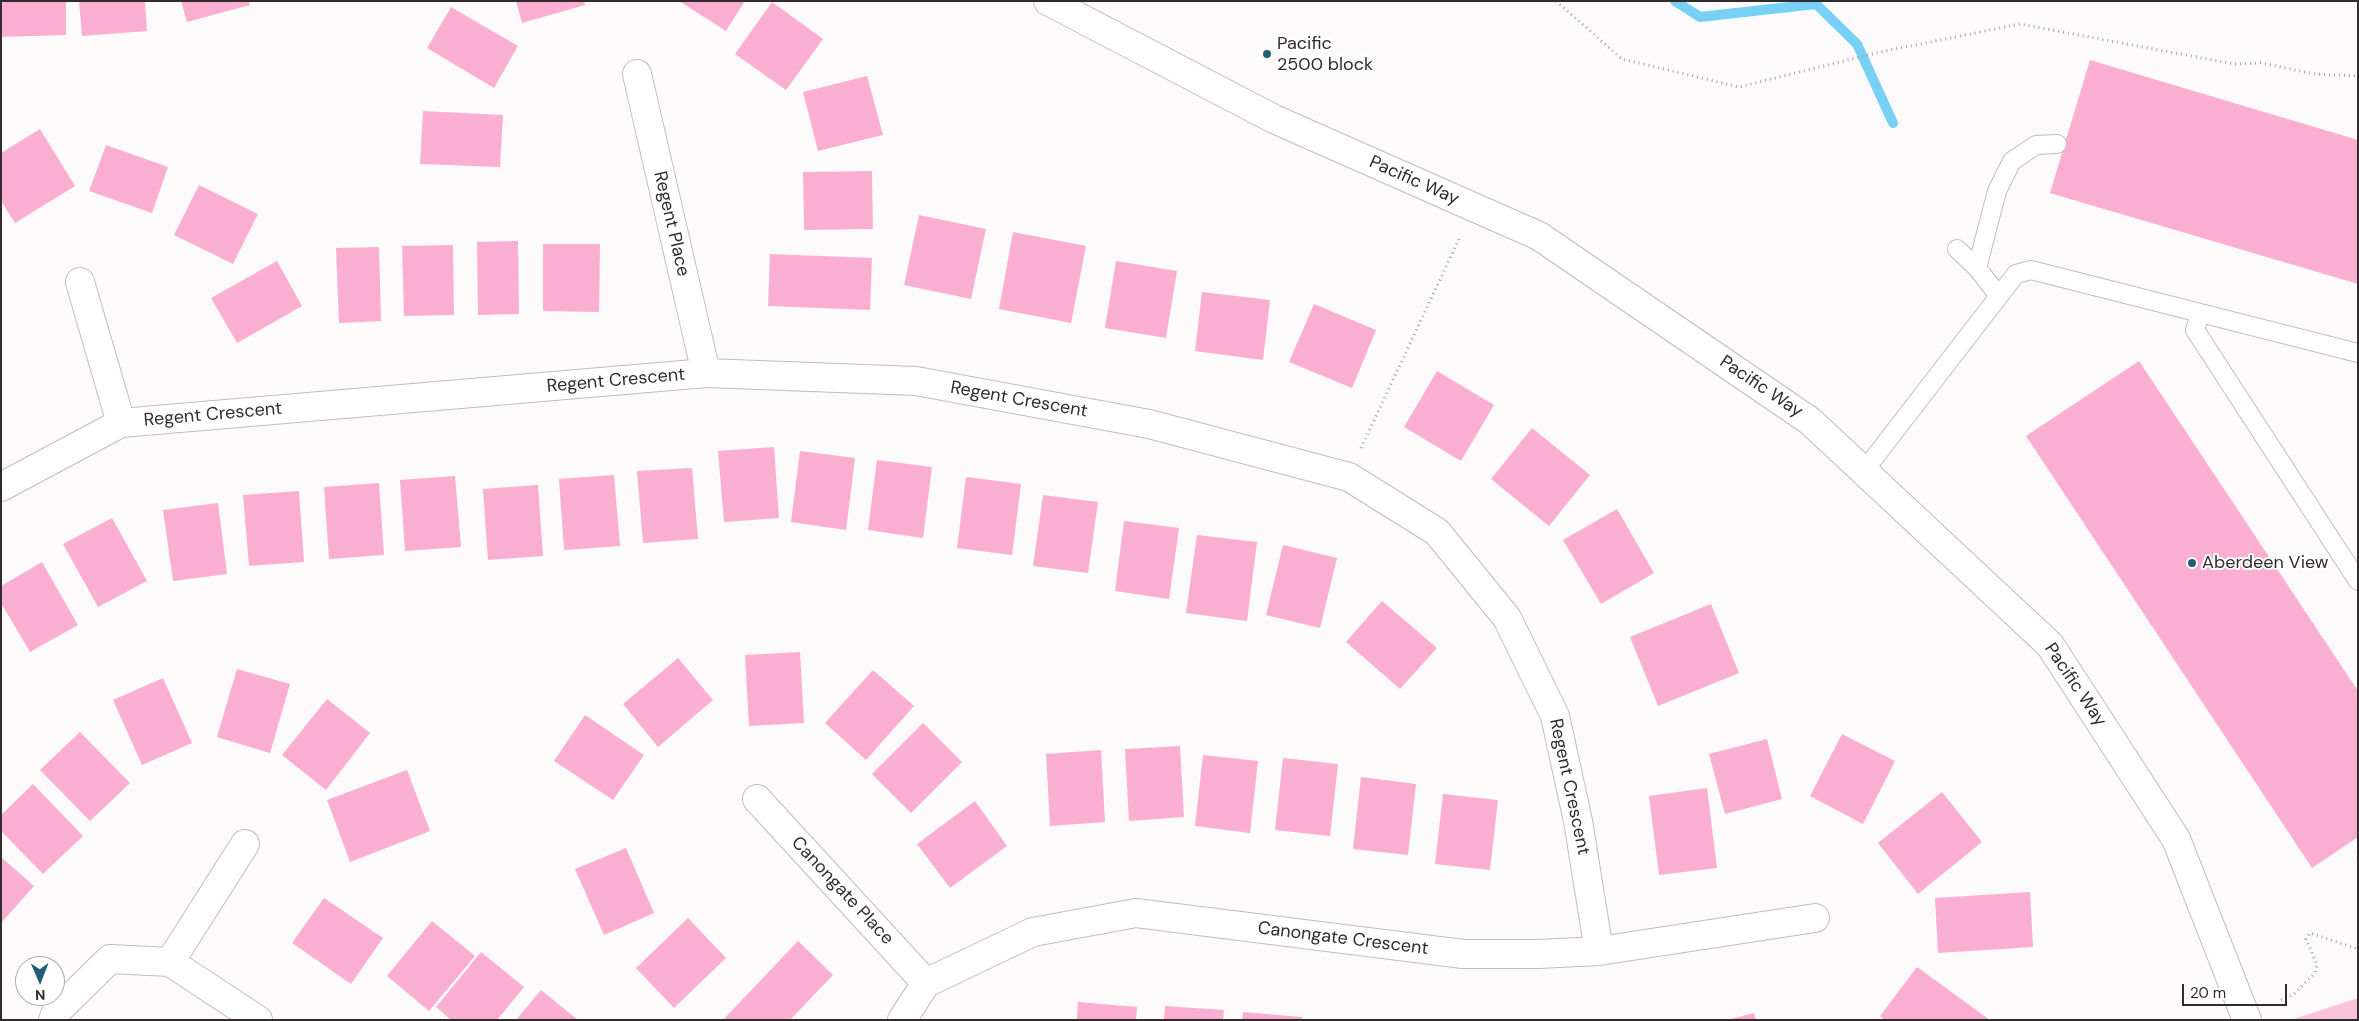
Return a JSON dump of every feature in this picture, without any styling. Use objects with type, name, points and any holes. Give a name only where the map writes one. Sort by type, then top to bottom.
[{"type":"street","name":"Pacific Way","points":[[1048,1],[1274,120],[1539,236],[1810,421],[2050,645],[2176,839],[2247,1020]]},
{"type":"street","name":"Regent Place","points":[[636,74],[706,373]]},
{"type":"street","name":"Regent Crescent","points":[[80,282],[122,423]]},
{"type":"street","name":"Regent Crescent","points":[[1,486],[122,423],[706,373],[916,381],[1149,424],[1349,476],[1437,532],[1507,618],[1555,716],[1578,821],[1600,951]]},
{"type":"street","name":"Canongate Place","points":[[757,799],[926,984]]},
{"type":"street","points":[[170,962],[245,844]]},
{"type":"street","name":"Canongate Crescent","points":[[926,984],[1033,932],[1136,913],[1463,954],[1538,954],[1600,951],[1814,918]]},
{"type":"street","points":[[53,1020],[56,1012],[110,959],[170,962],[258,1020]]},
{"type":"street","points":[[902,1020],[926,984]]},
{"type":"lane","points":[[1976,268],[1997,191],[2012,162],[2036,145],[2057,144]]},
{"type":"lane","points":[[1957,249],[1976,268],[1999,296]]},
{"type":"lane","points":[[1864,471],[2016,274],[2031,270],[2358,353]]},
{"type":"lane","points":[[2200,313],[2195,330],[2358,581]]},
{"type":"path","points":[[1556,1],[1622,58],[1739,87],[1880,52],[2020,24],[2234,64],[2261,63],[2315,74],[2358,76]]},
{"type":"path","points":[[1361,448],[1460,237]]},
{"type":"path","points":[[2358,853],[2356,854],[2358,857]]},
{"type":"path","points":[[2281,1000],[2293,995],[2315,973],[2317,965],[2306,939],[2310,932],[2358,949]]},
{"type":"shaded area","points":[[2358,998],[2358,1020],[2291,1020]]},
{"type":"building","points":[[1,1],[66,1],[66,35],[1,37]]},
{"type":"building","points":[[79,1],[145,1],[147,31],[82,36]]},
{"type":"building","points":[[181,1],[249,1],[250,5],[187,22]]},
{"type":"building","points":[[516,1],[584,1],[585,5],[522,23]]},
{"type":"building","points":[[679,1],[745,1],[726,31]]},
{"type":"building","points":[[772,2],[823,39],[786,90],[735,54]]},
{"type":"building","points":[[451,7],[518,46],[494,88],[427,48]]},
{"type":"building","points":[[2090,60],[2358,140],[2358,284],[2050,193]]},
{"type":"building","points":[[867,76],[883,135],[818,151],[803,92]]},
{"type":"building","points":[[423,111],[503,115],[500,167],[420,164]]},
{"type":"building","points":[[40,129],[75,186],[15,223],[1,201],[1,153]]},
{"type":"building","points":[[106,145],[168,167],[152,213],[89,191]]},
{"type":"building","points":[[872,171],[873,229],[804,230],[803,172]]},
{"type":"building","points":[[199,185],[258,214],[233,264],[174,235]]},
{"type":"building","points":[[919,215],[986,229],[971,299],[904,285]]},
{"type":"building","points":[[1013,232],[1086,246],[1071,323],[999,309]]},
{"type":"building","points":[[518,241],[519,314],[478,315],[477,242]]},
{"type":"building","points":[[543,244],[600,244],[599,312],[543,311]]},
{"type":"building","points":[[453,245],[454,315],[404,316],[402,246]]},
{"type":"building","points":[[379,247],[381,321],[339,323],[336,248]]},
{"type":"building","points":[[770,254],[872,258],[870,310],[768,306]]},
{"type":"building","points":[[277,261],[302,306],[237,343],[211,298]]},
{"type":"building","points":[[1116,261],[1177,271],[1166,338],[1105,328]]},
{"type":"building","points":[[1202,292],[1270,300],[1263,360],[1195,351]]},
{"type":"building","points":[[1314,304],[1376,330],[1352,388],[1289,362]]},
{"type":"building","name":"Aberdeen View","points":[[2139,361],[2358,691],[2358,837],[2312,868],[2026,436]]},
{"type":"building","points":[[1437,371],[1494,405],[1461,461],[1404,427]]},
{"type":"building","points":[[1532,428],[1590,475],[1549,526],[1491,479]]},
{"type":"building","points":[[774,447],[779,518],[724,522],[718,451]]},
{"type":"building","points":[[800,451],[855,458],[846,530],[791,522]]},
{"type":"building","points":[[877,460],[932,467],[923,538],[868,530]]},
{"type":"building","points":[[692,468],[698,539],[643,543],[637,471]]},
{"type":"building","points":[[614,475],[620,546],[564,550],[559,479]]},
{"type":"building","points":[[455,476],[461,547],[405,551],[400,480]]},
{"type":"building","points":[[966,477],[1021,484],[1012,555],[957,548]]},
{"type":"building","points":[[379,483],[384,555],[329,559],[324,487]]},
{"type":"building","points":[[538,485],[543,556],[488,560],[483,489]]},
{"type":"building","points":[[299,491],[304,562],[249,566],[243,495]]},
{"type":"building","points":[[1043,495],[1098,502],[1088,573],[1033,566]]},
{"type":"building","points":[[218,503],[227,574],[173,581],[163,510]]},
{"type":"building","points":[[1617,509],[1654,573],[1601,604],[1563,540]]},
{"type":"building","points":[[112,518],[147,581],[98,607],[63,544]]},
{"type":"building","points":[[1124,521],[1179,528],[1169,599],[1115,591]]},
{"type":"building","points":[[1197,535],[1257,542],[1247,621],[1186,613]]},
{"type":"building","points":[[1283,545],[1337,558],[1320,628],[1266,615]]},
{"type":"building","points":[[42,562],[78,625],[30,652],[1,603],[1,586]]},
{"type":"building","points":[[1382,601],[1437,648],[1400,689],[1346,642]]},
{"type":"building","points":[[1711,604],[1739,673],[1658,706],[1630,637]]},
{"type":"building","points":[[800,652],[804,723],[749,726],[745,655]]},
{"type":"building","points":[[678,658],[713,700],[658,747],[623,704]]},
{"type":"building","points":[[237,669],[290,684],[270,753],[217,737]]},
{"type":"building","points":[[873,670],[914,706],[866,760],[825,723]]},
{"type":"building","points":[[163,678],[192,743],[142,765],[113,700]]},
{"type":"building","points":[[327,699],[370,733],[326,790],[282,755]]},
{"type":"building","points":[[585,715],[644,755],[613,800],[554,761]]},
{"type":"building","points":[[923,723],[962,762],[911,813],[872,774]]},
{"type":"building","points":[[80,732],[130,783],[90,821],[40,770]]},
{"type":"building","points":[[1842,734],[1895,761],[1863,824],[1810,796]]},
{"type":"building","points":[[1767,739],[1782,799],[1725,814],[1709,754]]},
{"type":"building","points":[[1180,746],[1184,817],[1129,821],[1125,749]]},
{"type":"building","points":[[1101,750],[1105,822],[1050,826],[1046,754]]},
{"type":"building","points":[[1203,755],[1258,761],[1250,833],[1195,826]]},
{"type":"building","points":[[1283,758],[1338,764],[1330,836],[1275,830]]},
{"type":"building","points":[[407,770],[430,831],[350,862],[327,800]]},
{"type":"building","points":[[1361,777],[1416,784],[1408,855],[1353,849]]},
{"type":"building","points":[[33,784],[83,836],[43,874],[1,831],[1,815]]},
{"type":"building","points":[[1707,788],[1717,868],[1659,875],[1649,796]]},
{"type":"building","points":[[1942,792],[1982,842],[1918,894],[1878,843]]},
{"type":"building","points":[[1443,794],[1498,800],[1490,870],[1435,864]]},
{"type":"building","points":[[975,801],[1007,846],[950,888],[917,844]]},
{"type":"building","points":[[626,848],[654,913],[604,935],[575,869]]},
{"type":"building","points":[[1,857],[34,886],[1,923]]},
{"type":"building","points":[[2030,892],[2033,947],[1938,953],[1935,898]]},
{"type":"building","points":[[324,898],[383,938],[351,984],[292,943]]},
{"type":"building","points":[[688,918],[726,958],[674,1008],[636,968]]},
{"type":"building","points":[[432,921],[475,956],[429,1011],[387,976]]},
{"type":"building","points":[[798,941],[833,975],[790,1020],[723,1020]]},
{"type":"building","points":[[481,952],[524,987],[497,1020],[451,1020],[436,1007]]},
{"type":"building","points":[[1917,967],[1990,1020],[1885,1020],[1880,1016]]},
{"type":"building","points":[[541,990],[578,1020],[516,1020]]},
{"type":"building","points":[[1078,1002],[1137,1007],[1136,1020],[1077,1020]]},
{"type":"building","points":[[1165,1006],[1224,1010],[1223,1020],[1164,1020]]},
{"type":"building","points":[[1243,1012],[1302,1017],[1302,1020],[1242,1020]]},
{"type":"building","points":[[1754,1013],[1756,1020],[1731,1020],[1731,1019]]},
{"type":"waterway","points":[[1675,1],[1700,17],[1816,4],[1857,44],[1893,123]]},
{"type":"place","name":"Pacific 2500 block","points":[[1267,54]]},
{"type":"place","name":"Aberdeen View","points":[[2192,563]]}]
